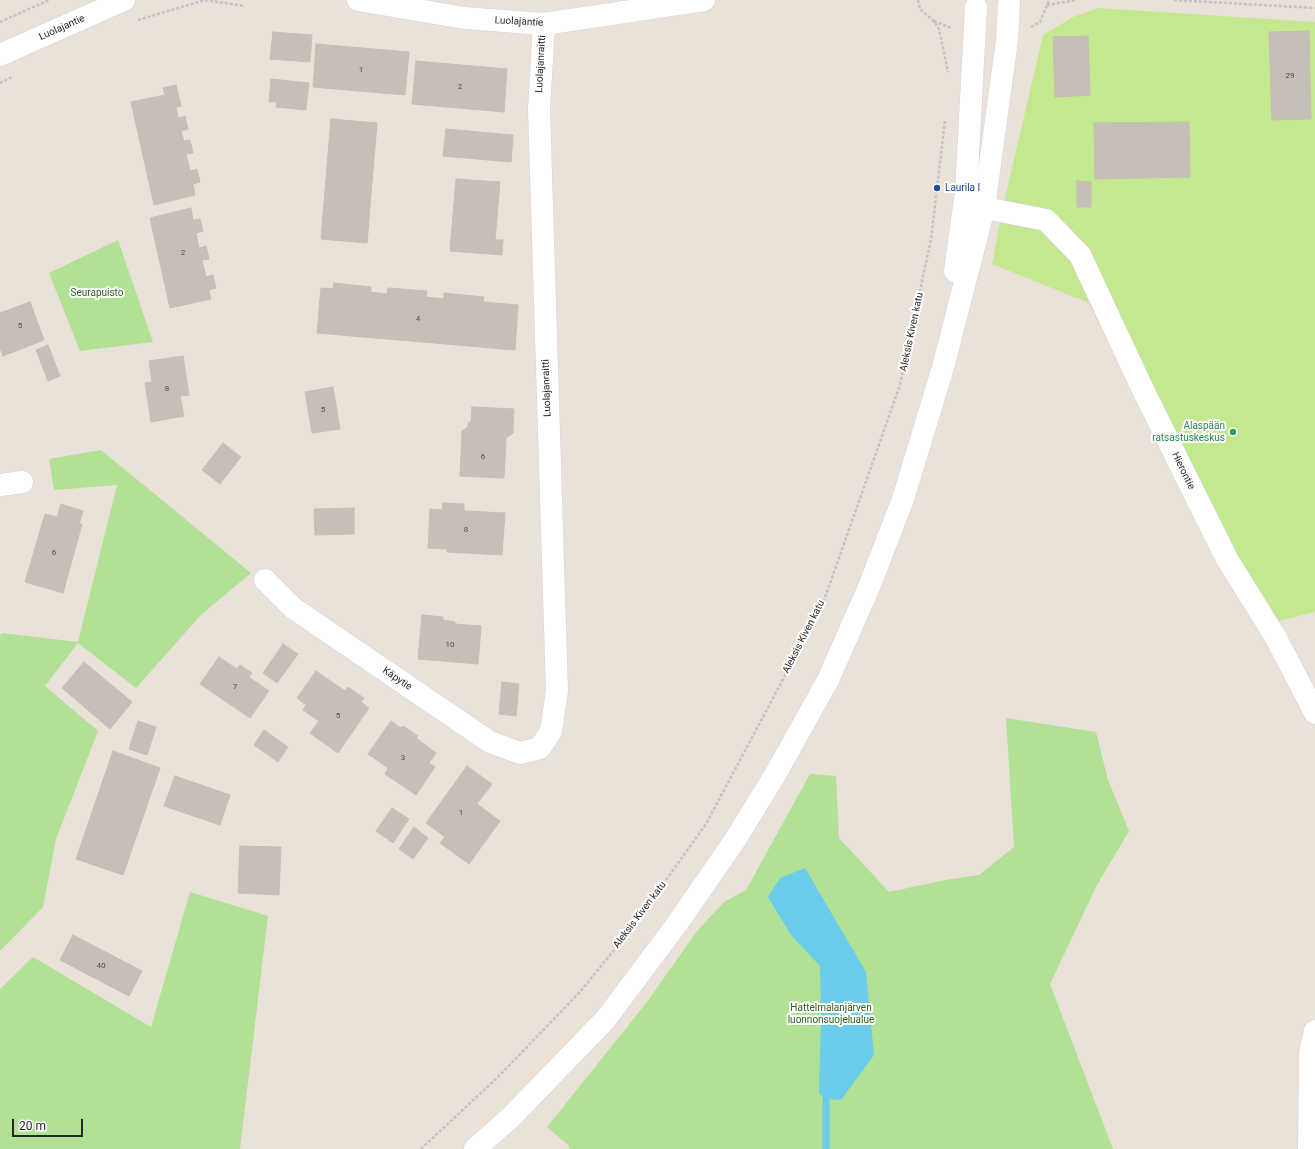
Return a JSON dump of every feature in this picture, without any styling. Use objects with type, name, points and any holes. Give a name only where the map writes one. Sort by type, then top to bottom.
[{"type":"main road","name":"Luolajantie","points":[[0,55],[124,0]]},
{"type":"main road","name":"Luolajantie","points":[[358,0],[464,18],[544,24],[704,0]]},
{"type":"main road","points":[[974,206],[969,4],[987,9],[998,8],[1012,2]]},
{"type":"main road","points":[[475,1149],[510,1118],[605,1020],[677,924],[735,840],[775,775],[828,680],[868,587],[903,499],[944,364],[1007,40],[1012,2]]},
{"type":"main road","name":"Luolajanraitti","points":[[540,748],[551,731],[557,691],[539,109],[544,24]]},
{"type":"main road","name":"Hierontie","points":[[974,206],[1046,220],[1080,255],[1144,392],[1227,559],[1276,638],[1315,713]]},
{"type":"main road","points":[[0,485],[22,482]]},
{"type":"main road","name":"Käpytie","points":[[265,580],[293,608],[490,742],[520,753],[540,748]]},
{"type":"main road","points":[[1309,1149],[1310,1053],[1315,1031]]},
{"type":"path","points":[[0,22],[49,0]]},
{"type":"path","points":[[130,22],[206,0],[245,6]]},
{"type":"path","points":[[918,0],[920,9],[934,20],[939,29],[949,78]]},
{"type":"path","points":[[1047,5],[1077,0]]},
{"type":"path","points":[[1174,0],[1315,8]]},
{"type":"path","points":[[0,83],[14,76]]},
{"type":"path","name":"Aleksis Kiven katu","points":[[421,1149],[498,1077],[579,993],[629,932],[706,824],[822,606],[900,385],[931,239],[945,118]]},
{"type":"green space","name":"Alaspään ratsastuskeskus","points":[[1098,8],[1315,22],[1315,612],[1277,621],[1257,629],[1215,560],[1089,303],[992,264],[1002,211],[1043,35],[1073,17]]},
{"type":"green space","name":"Seurapuisto","points":[[118,240],[153,342],[80,351],[49,273]]},
{"type":"green space","points":[[101,450],[251,573],[201,615],[136,688],[78,643],[45,686],[98,731],[56,839],[43,907],[0,951],[0,636],[2,633],[78,642],[117,485],[54,490],[49,459]]},
{"type":"green space","name":"Hattelmalanjärven luonnonsuojelualue","points":[[1006,718],[1096,732],[1108,780],[1129,831],[1097,885],[1050,984],[1113,1149],[569,1149],[569,1146],[547,1127],[647,1002],[697,931],[724,902],[746,890],[810,774],[836,776],[839,838],[889,892],[945,880],[979,875],[1014,847]]},
{"type":"green space","points":[[190,892],[268,916],[240,1149],[0,1149],[0,989],[33,957],[151,1027]]},
{"type":"water","points":[[805,868],[866,972],[874,1055],[841,1100],[826,1099],[819,1093],[821,1017],[820,966],[791,935],[768,897],[780,878]]},
{"type":"building","points":[[1309,31],[1311,119],[1272,120],[1269,32]]},
{"type":"building","points":[[273,32],[312,35],[310,62],[270,59]]},
{"type":"building","points":[[1088,36],[1090,95],[1055,97],[1053,37]]},
{"type":"building","points":[[316,44],[409,52],[405,95],[313,87]]},
{"type":"building","points":[[416,61],[507,69],[504,112],[412,104]]},
{"type":"building","points":[[271,79],[309,83],[306,110],[276,107],[277,102],[269,102]]},
{"type":"building","points":[[176,85],[181,106],[176,107],[178,118],[185,116],[188,129],[181,131],[184,141],[190,140],[193,153],[186,154],[190,171],[197,169],[200,182],[193,184],[195,195],[154,205],[131,102],[165,95],[163,88]]},
{"type":"building","points":[[331,119],[377,123],[367,243],[321,239]]},
{"type":"building","points":[[1189,122],[1190,177],[1095,179],[1094,123]]},
{"type":"building","points":[[446,129],[513,135],[511,162],[443,156]]},
{"type":"building","points":[[456,179],[500,182],[495,240],[503,240],[502,255],[450,251]]},
{"type":"building","points":[[1077,181],[1091,182],[1091,207],[1077,207]]},
{"type":"building","points":[[191,208],[193,220],[200,219],[203,231],[196,233],[199,248],[206,246],[209,259],[202,260],[206,277],[213,275],[216,288],[209,290],[211,299],[170,308],[150,218]]},
{"type":"building","points":[[334,283],[371,287],[371,292],[387,294],[388,288],[427,291],[426,297],[444,299],[444,293],[484,297],[483,302],[518,305],[515,350],[317,333],[321,288],[333,289]]},
{"type":"building","points":[[30,302],[44,340],[3,356],[0,348],[0,313]]},
{"type":"building","points":[[48,345],[60,376],[48,381],[36,350]]},
{"type":"building","points":[[183,356],[189,395],[180,396],[184,416],[151,422],[145,383],[152,382],[149,361]]},
{"type":"building","points":[[333,387],[340,429],[312,433],[305,392]]},
{"type":"building","points":[[472,407],[514,409],[513,433],[506,438],[504,478],[460,476],[462,431],[468,427],[468,423],[471,421]]},
{"type":"building","points":[[223,443],[241,457],[220,484],[202,470]]},
{"type":"building","points":[[443,503],[464,504],[464,511],[505,513],[502,555],[447,552],[447,549],[428,548],[430,509],[442,510]]},
{"type":"building","points":[[61,504],[83,511],[79,524],[82,524],[63,593],[25,582],[45,514],[57,517]]},
{"type":"building","points":[[354,508],[354,534],[315,535],[314,509]]},
{"type":"building","points":[[422,615],[443,617],[443,620],[455,622],[455,624],[481,626],[478,664],[418,659]]},
{"type":"building","points":[[283,644],[298,654],[277,683],[263,673]]},
{"type":"building","points":[[219,657],[237,669],[240,665],[252,673],[249,677],[269,691],[250,718],[200,684]]},
{"type":"building","points":[[84,662],[132,702],[110,729],[62,688]]},
{"type":"building","points":[[316,671],[345,691],[348,687],[364,698],[361,702],[369,708],[338,753],[310,733],[319,721],[303,710],[306,705],[297,698]]},
{"type":"building","points":[[502,682],[519,684],[516,716],[499,714]]},
{"type":"building","points":[[138,721],[156,727],[147,755],[129,749]]},
{"type":"building","points":[[391,721],[401,728],[403,726],[418,736],[416,738],[436,753],[429,763],[435,767],[416,795],[385,774],[388,768],[368,754]]},
{"type":"building","points":[[264,730],[288,747],[278,762],[254,745]]},
{"type":"building","points":[[113,751],[160,768],[123,875],[76,859]]},
{"type":"building","points":[[467,766],[492,784],[477,804],[500,821],[469,864],[440,843],[445,837],[426,823]]},
{"type":"building","points":[[175,776],[230,795],[220,825],[164,806]]},
{"type":"building","points":[[392,808],[409,819],[393,843],[376,831]]},
{"type":"building","points":[[414,827],[428,838],[413,859],[399,849]]},
{"type":"building","points":[[240,846],[281,847],[279,895],[238,893]]},
{"type":"building","points":[[73,935],[142,971],[129,996],[60,960]]},
{"type":"waterway","points":[[826,1099],[826,1149]]},
{"type":"place","name":"Laurila I","points":[[937,188]]},
{"type":"place","name":"Alaspään ratsastuskeskus","points":[[1233,432]]}]
